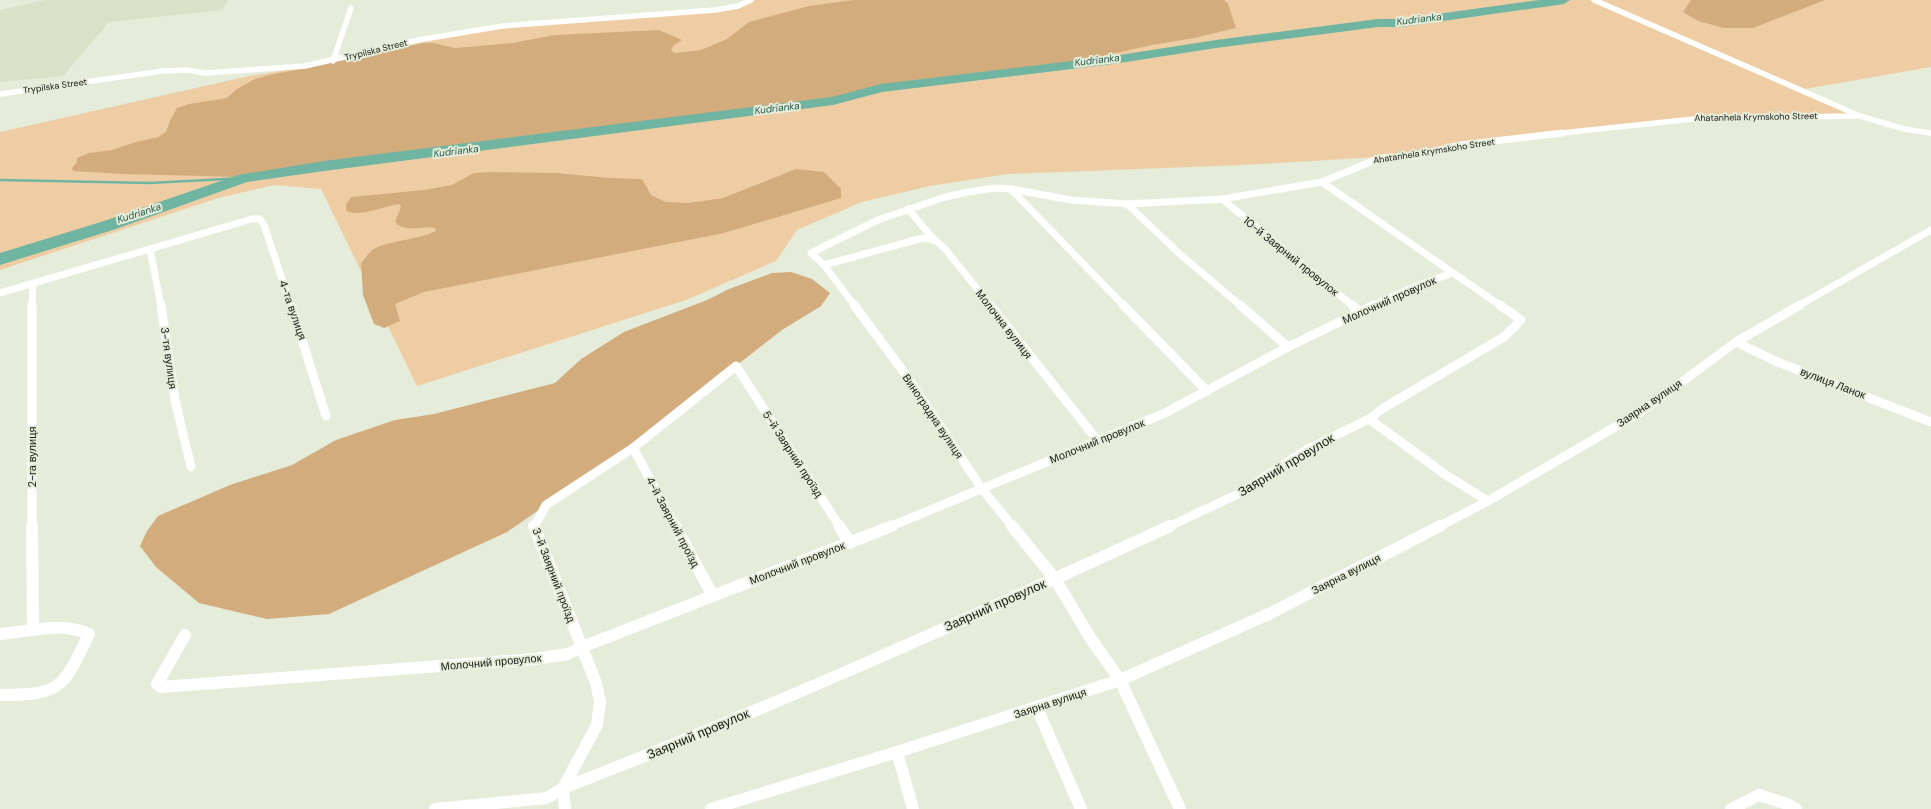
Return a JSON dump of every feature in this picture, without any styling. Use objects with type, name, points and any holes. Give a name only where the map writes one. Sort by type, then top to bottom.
[{"type":"street","name":"Trypilska Street","points":[[0,94],[163,71],[187,70],[205,73],[306,66],[333,61],[418,40],[502,26],[715,10],[738,6],[751,0]]},
{"type":"street","points":[[1594,0],[1860,116],[1904,129],[1931,133]]},
{"type":"street","points":[[333,61],[351,8]]},
{"type":"street","name":"Ahatanhela Krymskoho Street","points":[[811,253],[857,229],[908,209],[967,192],[996,188],[1011,189],[1071,200],[1127,204],[1222,199],[1322,182],[1380,158],[1415,156],[1461,145],[1703,118],[1860,116]]},
{"type":"street","points":[[1322,182],[1452,273]]},
{"type":"street","points":[[1011,189],[1078,260],[1207,391]]},
{"type":"street","name":"10-й Заярний провулок","points":[[1222,199],[1360,312]]},
{"type":"street","points":[[1127,204],[1181,255],[1288,348]]},
{"type":"street","name":"Молочна вулиця","points":[[908,209],[945,249],[1098,441]]},
{"type":"street","name":"4-та вулиця","points":[[150,249],[246,221],[260,219],[264,225],[312,368],[326,416]]},
{"type":"street","name":"Заярна вулиця","points":[[711,809],[1037,708],[1120,680],[1269,614],[1488,501],[1641,412],[1736,342],[1931,230]]},
{"type":"street","points":[[824,265],[919,239],[927,238],[936,241]]},
{"type":"street","points":[[0,293],[150,249]]},
{"type":"street","name":"3-тя вулиця","points":[[150,249],[158,288],[175,400],[191,467]]},
{"type":"street","name":"Виноградна вулиця","points":[[811,253],[824,265],[906,375],[982,489],[1055,578],[1091,639],[1120,680],[1180,809]]},
{"type":"street","name":"Молочний провулок","points":[[185,635],[157,684],[161,687],[534,659],[568,654],[582,647],[850,543],[1165,413],[1360,312],[1414,286],[1452,273]]},
{"type":"street","name":"Заярний провулок","points":[[435,809],[547,798],[563,788],[677,744],[1055,578],[1238,494],[1308,450],[1369,419],[1385,407],[1504,337],[1521,320],[1452,273]]},
{"type":"street","name":"2-га вулиця","points":[[33,284],[31,348],[33,630]]},
{"type":"street","name":"вулиця Ланок","points":[[1736,342],[1775,361],[1931,422]]},
{"type":"street","name":"5-й Заярний проїзд","points":[[633,448],[736,366],[850,543]]},
{"type":"street","points":[[1369,419],[1446,475],[1488,501]]},
{"type":"street","name":"3-й Заярний проїзд","points":[[582,647],[534,526],[546,505],[633,448]]},
{"type":"street","name":"4-й Заярний проїзд","points":[[633,448],[713,596]]},
{"type":"street","points":[[0,634],[33,630],[73,628],[81,629],[89,634],[68,674],[57,687],[37,694],[0,695]]},
{"type":"street","points":[[565,809],[563,788],[597,725],[600,702],[596,683],[582,647]]},
{"type":"street","points":[[1037,708],[1081,809]]},
{"type":"street","points":[[897,752],[913,809]]},
{"type":"street","points":[[1731,809],[1759,795],[1787,804],[1796,809]]},
{"type":"shaded area","points":[[45,0],[228,0],[222,10],[109,22],[63,76],[0,82],[0,10]]},
{"type":"shaded area","points":[[755,0],[1590,0],[1853,115],[1702,117],[1378,157],[1243,165],[1008,174],[930,186],[862,202],[797,230],[776,261],[686,300],[417,386],[321,189],[274,185],[218,198],[0,270],[0,132],[249,76],[306,67],[419,41],[502,27],[740,7]]},
{"type":"shaded area","points":[[853,0],[1224,0],[1228,4],[1236,28],[1058,66],[884,86],[830,100],[239,177],[124,174],[73,171],[72,168],[77,162],[77,158],[89,153],[112,150],[158,137],[166,132],[177,108],[189,104],[227,98],[237,89],[255,79],[269,75],[424,43],[433,43],[455,48],[512,43],[555,35],[659,30],[682,40],[674,45],[671,50],[675,53],[701,50],[727,39],[749,22],[809,6]]},
{"type":"shaded area","points":[[1597,0],[1931,0],[1931,67],[1805,89]]},
{"type":"shaded area","points":[[1691,0],[1825,0],[1753,28],[1724,28],[1698,21],[1683,12]]},
{"type":"shaded area","points":[[796,169],[824,172],[841,189],[841,198],[724,233],[424,292],[395,304],[400,321],[384,328],[374,324],[363,295],[361,263],[371,251],[383,245],[420,237],[436,231],[435,228],[408,228],[395,222],[401,207],[400,204],[357,213],[346,210],[346,205],[351,197],[424,190],[452,185],[474,173],[556,173],[610,178],[642,179],[651,195],[666,202],[688,203],[723,198]]},
{"type":"shaded area","points":[[791,272],[812,279],[830,293],[821,306],[782,330],[642,439],[507,532],[329,614],[267,619],[199,603],[156,567],[140,546],[147,531],[158,516],[230,485],[292,465],[336,440],[395,420],[434,414],[555,383],[581,359],[624,332],[772,273]]},
{"type":"waterway","name":"Kudrianka","points":[[0,259],[110,225],[244,178],[324,166],[833,101],[881,88],[1113,60],[1216,44],[1257,40],[1378,23],[1401,23],[1564,0]]},
{"type":"waterway","points":[[0,180],[150,183],[244,178]]}]
